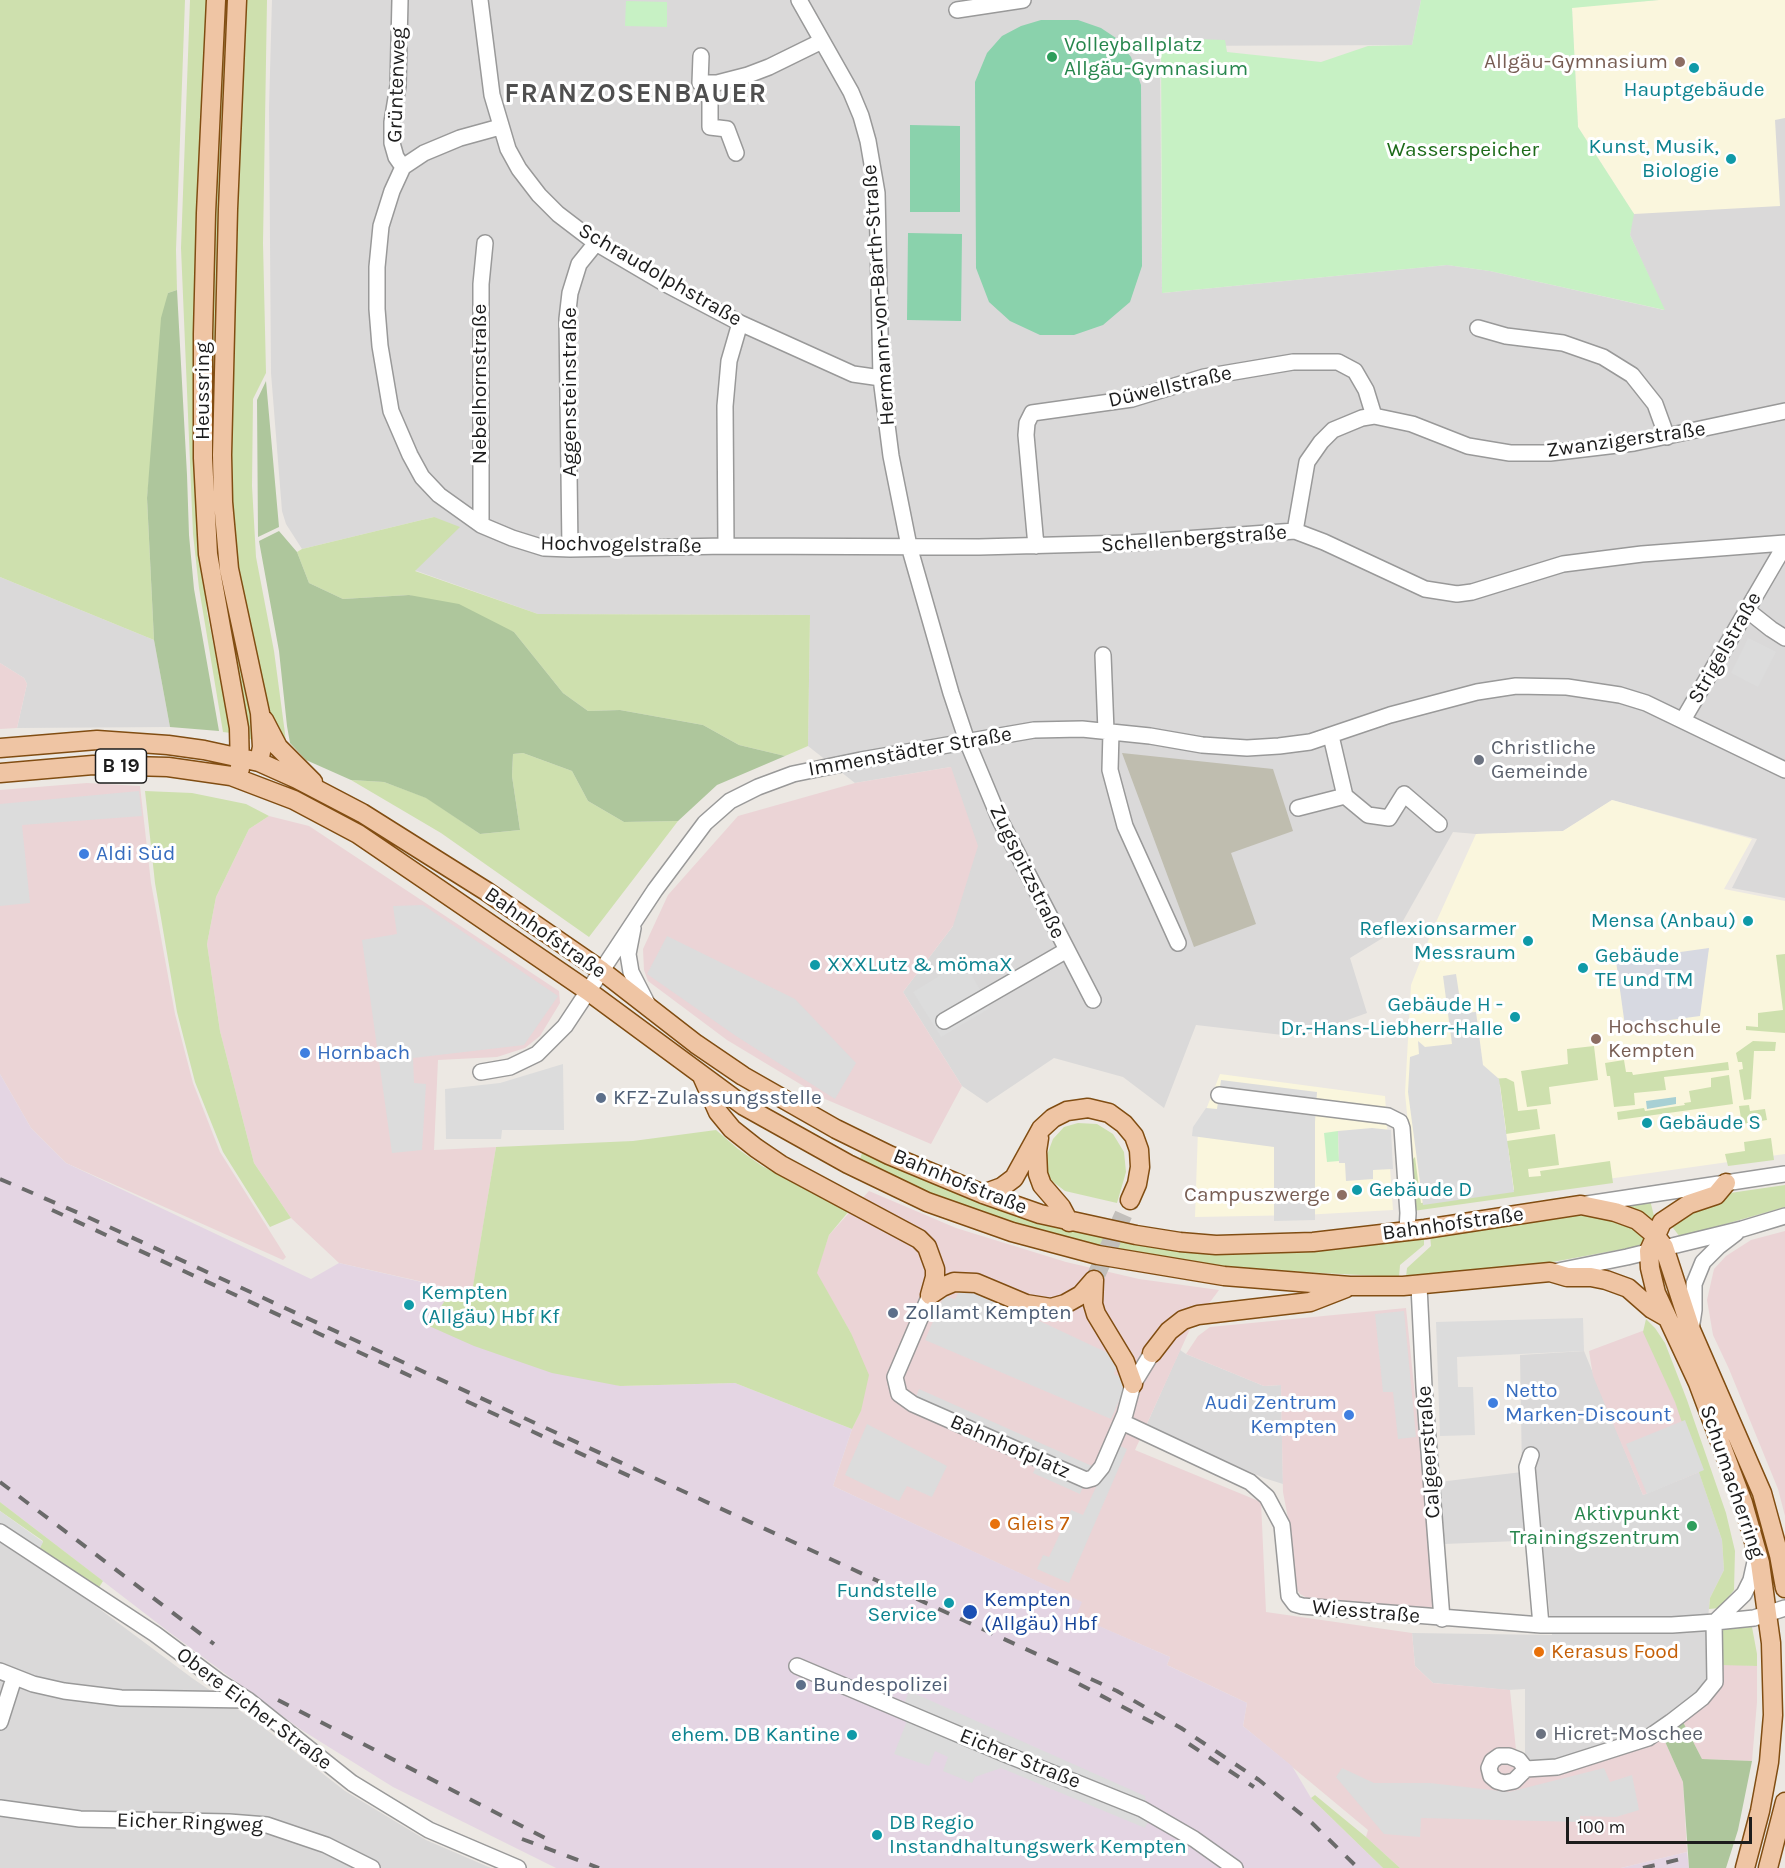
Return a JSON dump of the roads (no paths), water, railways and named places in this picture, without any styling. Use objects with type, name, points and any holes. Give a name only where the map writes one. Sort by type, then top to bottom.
[{"type":"main road","name":"Heussring","points":[[216,0],[206,213],[203,458],[208,554],[239,728],[240,779]]},
{"type":"main road","name":"Heussring","points":[[237,0],[228,209],[222,455],[223,502],[229,569],[260,713],[262,747],[259,762]]},
{"type":"main road","points":[[260,713],[278,747],[323,792]]},
{"type":"main road","name":"B 19","points":[[0,748],[97,740],[168,745],[240,758]]},
{"type":"main road","name":"Bahnhofstraße","points":[[240,758],[259,762],[362,813],[486,891],[602,971],[696,1044],[743,1076],[889,1155],[983,1194],[1069,1222],[1136,1236],[1216,1245],[1313,1242],[1407,1231],[1581,1205]]},
{"type":"main road","points":[[240,779],[259,762]]},
{"type":"main road","name":"B 19","points":[[0,773],[93,765],[200,770],[240,779]]},
{"type":"main road","name":"Bahnhofstraße","points":[[240,779],[294,800],[358,834],[588,991],[744,1106],[848,1164],[927,1202],[1012,1232],[1098,1255],[1213,1274],[1350,1286],[1419,1286],[1551,1272]]},
{"type":"main road","points":[[702,1076],[718,1112],[732,1129],[756,1148],[781,1165],[919,1239],[927,1247],[935,1269],[936,1277],[930,1294]]},
{"type":"main road","points":[[983,1194],[1002,1187],[1014,1178],[1041,1129],[1053,1118],[1067,1111],[1088,1108],[1108,1113],[1124,1124],[1134,1136],[1139,1150],[1140,1167],[1137,1184],[1130,1200]]},
{"type":"main road","points":[[1041,1129],[1037,1151],[1038,1174],[1042,1185],[1061,1207],[1069,1222]]},
{"type":"main road","points":[[1656,1245],[1662,1222],[1675,1211],[1689,1204],[1716,1195],[1726,1183]]},
{"type":"main road","points":[[1581,1205],[1615,1212],[1637,1220],[1656,1245]]},
{"type":"main road","name":"Schumacherring","points":[[1656,1245],[1650,1268],[1656,1293],[1698,1383],[1743,1503],[1757,1552],[1767,1615],[1773,1688],[1769,1762],[1760,1811],[1745,1868]]},
{"type":"main road","name":"Schumacherring","points":[[1656,1245],[1690,1330],[1762,1492],[1779,1555],[1785,1588]]},
{"type":"main road","points":[[1551,1272],[1616,1283],[1628,1288],[1652,1309],[1666,1317]]},
{"type":"main road","points":[[930,1294],[954,1282],[976,1282],[1026,1304],[1051,1308],[1065,1304],[1081,1294],[1094,1280],[1093,1304],[1096,1314],[1125,1362],[1133,1384]]},
{"type":"main road","points":[[1152,1353],[1169,1330],[1184,1320],[1198,1315],[1310,1302],[1350,1286]]},
{"type":"main road","points":[[1768,1868],[1785,1802]]},
{"type":"street","name":"Grüntenweg","points":[[400,0],[398,86],[392,122],[396,157],[403,167]]},
{"type":"street","name":"Schraudolphstraße","points":[[480,0],[491,87],[500,127],[508,149],[519,169],[539,195],[558,214],[596,243],[664,283],[740,323],[853,374],[881,378]]},
{"type":"street","name":"Hermann-von-Barth-Straße","points":[[799,0],[851,92],[868,141],[877,193],[881,378],[891,456],[909,546],[967,741]]},
{"type":"street","points":[[957,9],[1023,0]]},
{"type":"street","points":[[701,56],[700,83],[730,81],[786,60],[822,41]]},
{"type":"street","points":[[710,83],[710,127],[727,129],[736,153]]},
{"type":"street","points":[[403,167],[424,153],[460,138],[500,127]]},
{"type":"street","name":"Hochvogelstraße","points":[[403,167],[381,225],[377,267],[380,346],[391,411],[422,477],[439,495],[480,525],[544,548],[909,546]]},
{"type":"street","name":"Nebelhornstraße","points":[[480,525],[481,294],[485,243]]},
{"type":"street","name":"Aggensteinstraße","points":[[570,549],[567,320],[570,293],[579,264],[596,243]]},
{"type":"street","points":[[726,546],[725,406],[729,361],[740,323]]},
{"type":"street","points":[[1478,328],[1506,336],[1563,343],[1603,357],[1632,375],[1655,404],[1667,437]]},
{"type":"street","name":"Düwellstraße","points":[[1036,546],[1026,435],[1027,423],[1032,413],[1132,399],[1204,377],[1293,362],[1338,362],[1355,371],[1366,390],[1374,416]]},
{"type":"street","name":"Zwanzigerstraße","points":[[1295,531],[1307,462],[1333,430],[1362,418],[1374,416],[1412,424],[1468,446],[1510,453],[1550,453],[1667,437],[1785,411]]},
{"type":"street","name":"Schellenbergstraße","points":[[909,546],[1129,543],[1295,531],[1425,589],[1457,594],[1472,592],[1563,564],[1642,554],[1785,544]]},
{"type":"street","name":"Strigelstraße","points":[[1683,720],[1785,544]]},
{"type":"street","points":[[1747,610],[1771,630],[1785,638]]},
{"type":"street","points":[[1104,655],[1110,770],[1125,826],[1179,943]]},
{"type":"street","name":"Immenstädter Straße","points":[[588,991],[705,823],[730,801],[758,787],[793,774],[861,760],[1034,730],[1108,731],[1202,745],[1247,748],[1310,742],[1434,702],[1516,686],[1567,687],[1620,694],[1683,720],[1785,770]]},
{"type":"street","points":[[1331,736],[1345,796],[1368,815],[1389,818],[1404,794],[1439,824]]},
{"type":"street","name":"Zugspitzstraße","points":[[967,741],[1000,820],[1093,1000]]},
{"type":"street","points":[[1298,808],[1345,796]]},
{"type":"street","points":[[634,922],[628,954],[631,972],[649,1007]]},
{"type":"street","points":[[944,1021],[1066,950]]},
{"type":"street","name":"Bahnhofstraße","points":[[481,1072],[510,1067],[537,1054],[565,1026],[588,991]]},
{"type":"street","points":[[1219,1095],[1388,1116],[1400,1122],[1408,1213],[1407,1231]]},
{"type":"street","name":"Bahnhofstraße","points":[[1581,1205],[1785,1174]]},
{"type":"street","name":"Bahnhofstraße","points":[[1551,1272],[1656,1245],[1742,1229],[1785,1216]]},
{"type":"street","points":[[1690,1330],[1694,1310],[1694,1284],[1703,1262],[1719,1246],[1742,1229]]},
{"type":"street","name":"Calgeerstraße","points":[[1419,1286],[1424,1387],[1442,1619]]},
{"type":"street","name":"Bahnhofplatz","points":[[930,1294],[895,1377],[898,1394],[913,1404],[1086,1480],[1098,1474],[1122,1422],[1133,1384],[1152,1353]]},
{"type":"street","name":"Wiesstraße","points":[[1122,1422],[1250,1482],[1267,1497],[1282,1525],[1287,1589],[1295,1604],[1442,1619],[1541,1625],[1660,1625],[1715,1622],[1754,1618],[1785,1608]]},
{"type":"street","points":[[1531,1455],[1527,1467],[1541,1625]]},
{"type":"street","name":"Obere Eicher Straße","points":[[0,1532],[155,1634],[218,1681],[248,1700],[352,1784],[429,1830],[518,1868]]},
{"type":"street","points":[[1526,1769],[1557,1767],[1648,1738],[1702,1698],[1715,1682],[1715,1622],[1744,1594],[1751,1580],[1757,1552]]},
{"type":"street","name":"Eicher Straße","points":[[797,1666],[1005,1754],[1143,1809],[1194,1839],[1235,1868]]},
{"type":"street","points":[[0,1671],[14,1678],[64,1690],[121,1698],[248,1700]]},
{"type":"street","points":[[0,1722],[14,1678]]},
{"type":"street","points":[[188,1699],[218,1681]]},
{"type":"street","name":"Eicher Ringweg","points":[[0,1808],[80,1819],[267,1825],[326,1845],[372,1868]]},
{"type":"water","points":[[1676,1097],[1676,1104],[1647,1109],[1646,1101]]},
{"type":"tunnel","points":[[1094,1280],[1130,1200]]},
{"type":"railway","points":[[0,1179],[81,1214],[1117,1691],[1181,1728],[1259,1780],[1312,1823],[1358,1868]]},
{"type":"railway","points":[[52,1210],[419,1380]]},
{"type":"railway","points":[[466,1401],[638,1480]]},
{"type":"railway","points":[[0,1482],[214,1644]]},
{"type":"railway","points":[[1079,1684],[1161,1727]]},
{"type":"railway","points":[[278,1700],[545,1838]]},
{"type":"railway","points":[[1189,1744],[1254,1787]]},
{"type":"railway","points":[[522,1839],[599,1868]]},
{"type":"railway","points":[[1643,1868],[1685,1858]]},
{"type":"place","name":"Volleyballplatz Allgäu-Gymnasium","points":[[1052,57]]},
{"type":"place","name":"Allgäu-Gymnasium","points":[[1680,62]]},
{"type":"place","name":"Hauptgebäude","points":[[1694,68]]},
{"type":"place","name":"Kunst, Musik, Biologie","points":[[1731,159]]},
{"type":"place","name":"Christliche Gemeinde","points":[[1479,760]]},
{"type":"place","name":"Aldi Süd","points":[[84,854]]},
{"type":"place","name":"Mensa (Anbau)","points":[[1748,921]]},
{"type":"place","name":"Reflexionsarmer Messraum","points":[[1528,941]]},
{"type":"place","name":"XXXLutz & mömaX","points":[[815,965]]},
{"type":"place","name":"Gebäude TE und TM","points":[[1583,968]]},
{"type":"place","name":"Gebäude H - Dr.-Hans-Liebherr-Halle","points":[[1515,1017]]},
{"type":"place","name":"Hochschule Kempten","points":[[1596,1039]]},
{"type":"place","name":"Hornbach","points":[[305,1053]]},
{"type":"place","name":"KFZ-Zulassungsstelle","points":[[601,1098]]},
{"type":"place","name":"Gebäude S","points":[[1647,1123]]},
{"type":"place","name":"Gebäude D","points":[[1357,1190]]},
{"type":"place","name":"Campuszwerge","points":[[1342,1195]]},
{"type":"place","name":"Kempten (Allgäu) Hbf Kf","points":[[409,1305]]},
{"type":"place","name":"Zollamt Kempten","points":[[893,1313]]},
{"type":"place","name":"Netto Marken-Discount","points":[[1493,1403]]},
{"type":"place","name":"Audi Zentrum Kempten","points":[[1349,1415]]},
{"type":"place","name":"Gleis 7","points":[[995,1524]]},
{"type":"place","name":"Aktivpunkt Trainingszentrum","points":[[1692,1526]]},
{"type":"place","name":"Fundstelle Service","points":[[949,1603]]},
{"type":"place","name":"Kempten (Allgäu) Hbf","points":[[970,1612]]},
{"type":"place","name":"Kerasus Food","points":[[1539,1652]]},
{"type":"place","name":"Bundespolizei","points":[[801,1685]]},
{"type":"place","name":"Hicret-Moschee","points":[[1541,1734]]},
{"type":"place","name":"ehem. DB Kantine","points":[[852,1735]]},
{"type":"place","name":"DB Regio Instandhaltungswerk Kempten","points":[[877,1835]]},
{"type":"district","name":"FRANZOSENBAUER","points":[[636,94]]},
{"type":"park label","name":"Wasserspeicher","points":[[1463,150]]}]
